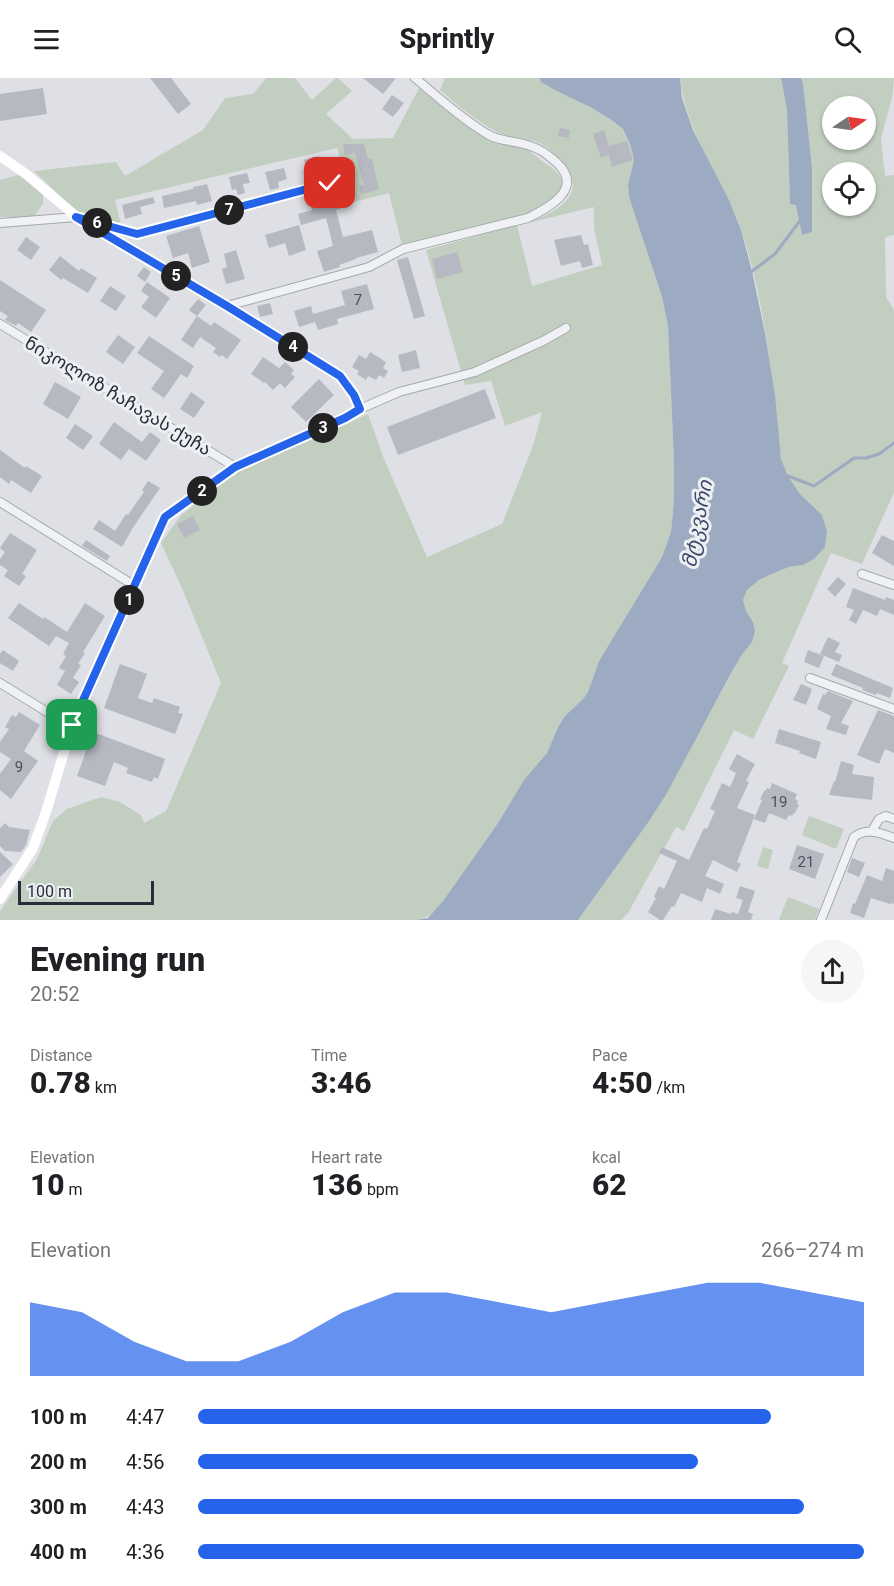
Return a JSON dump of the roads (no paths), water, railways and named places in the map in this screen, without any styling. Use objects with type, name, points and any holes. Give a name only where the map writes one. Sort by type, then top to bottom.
[{"type":"street","points":[[227,306],[369,267],[403,249],[528,218],[542,211],[563,194],[567,188],[565,172],[543,151],[490,136],[415,78]]},
{"type":"street","points":[[0,156],[26,174],[76,217],[340,376],[354,395],[360,409]]},
{"type":"street","points":[[0,223],[76,217],[137,234],[330,183]]},
{"type":"street","name":"ნიკოლოზ ჩაჩავას ქუჩა","points":[[0,324],[235,467]]},
{"type":"street","points":[[0,899],[33,848],[72,725],[165,517],[235,467],[399,392],[475,372],[566,328]]},
{"type":"street","points":[[0,502],[135,586]]},
{"type":"street","points":[[862,574],[894,585]]},
{"type":"street","points":[[810,678],[894,709]]},
{"type":"street","points":[[0,682],[72,725]]},
{"type":"street","points":[[872,831],[879,819],[886,816],[894,819]]},
{"type":"street","points":[[820,920],[854,837],[860,833],[872,831],[894,838]]},
{"type":"water","name":"მტკვარი","points":[[539,78],[680,78],[682,98],[693,130],[729,200],[741,230],[752,271],[775,395],[781,459],[788,476],[800,494],[822,515],[827,531],[825,547],[814,559],[803,565],[774,573],[759,580],[747,590],[743,600],[755,631],[752,642],[729,677],[667,793],[578,920],[415,920],[428,918],[443,901],[498,823],[524,780],[547,753],[565,716],[588,692],[599,661],[662,557],[671,532],[674,461],[668,326],[662,297],[629,197],[628,185],[634,160],[630,144],[623,129],[610,119],[541,82]]},
{"type":"water","points":[[781,78],[801,78],[803,84],[812,168],[812,232],[802,235],[796,205],[790,204],[787,110]]},
{"type":"waterway","points":[[751,272],[775,254],[799,222]]},
{"type":"waterway","points":[[785,477],[788,476],[814,486],[854,458],[866,458],[879,454],[894,443]]}]
